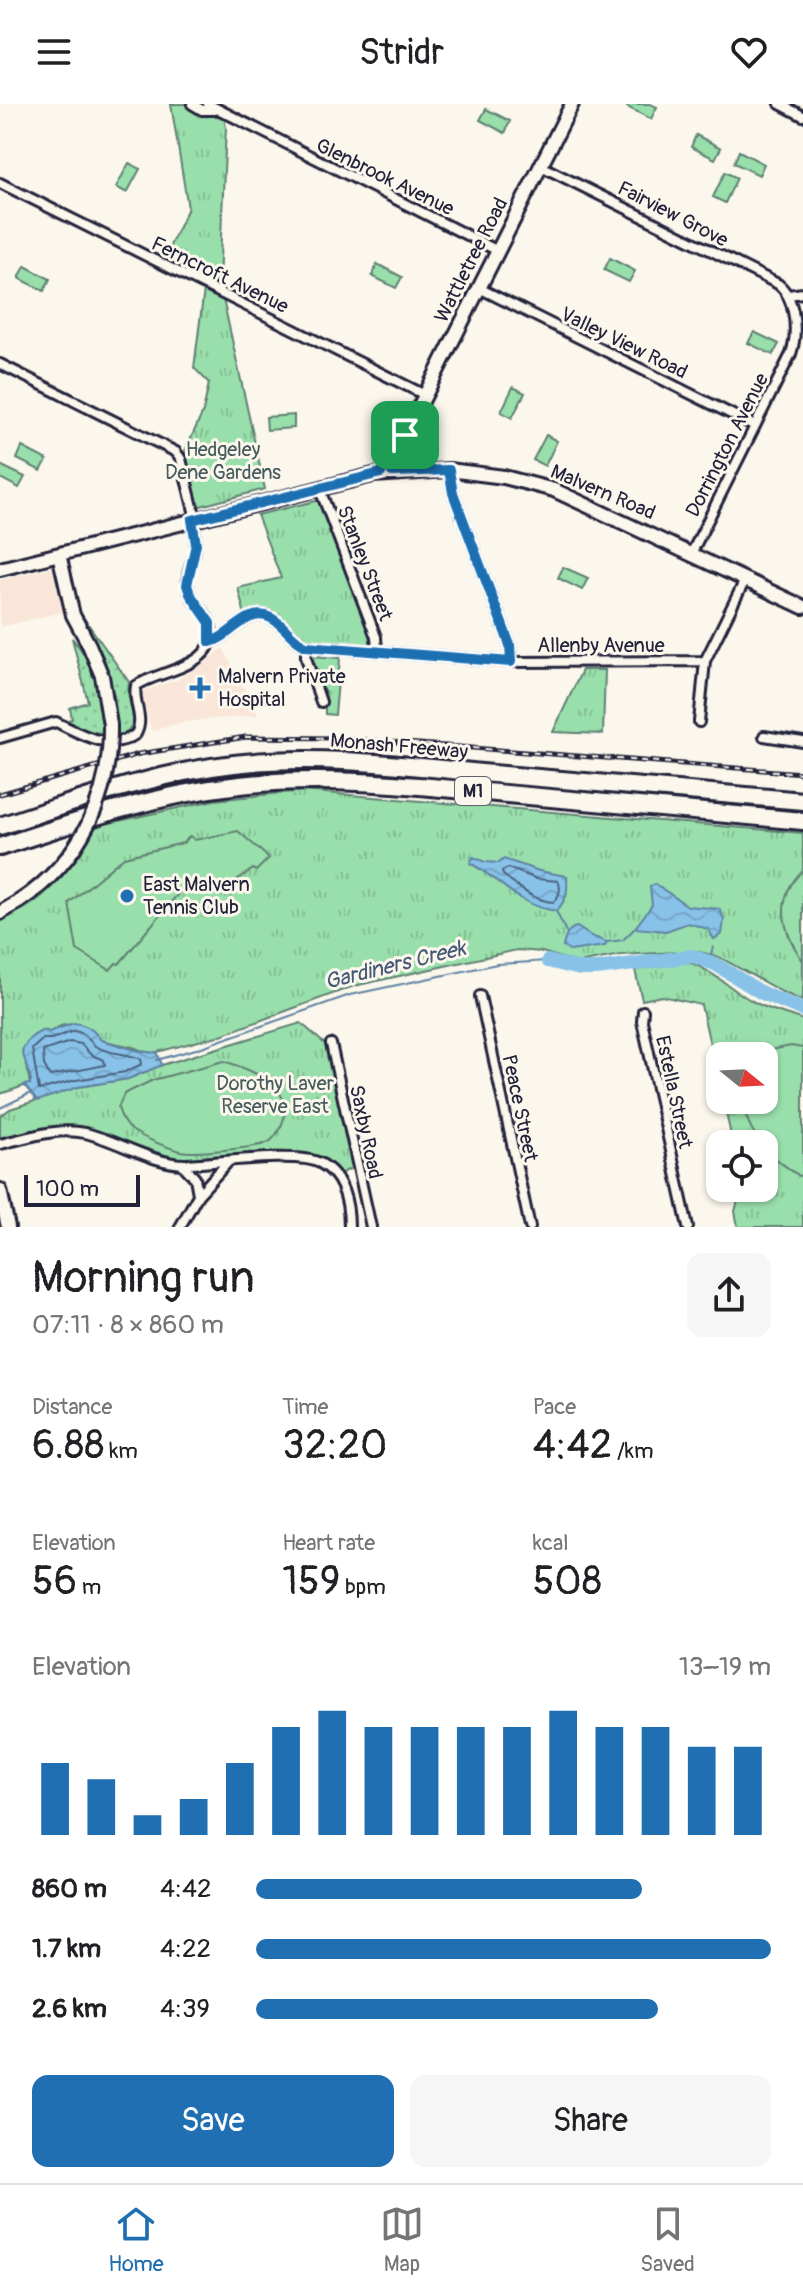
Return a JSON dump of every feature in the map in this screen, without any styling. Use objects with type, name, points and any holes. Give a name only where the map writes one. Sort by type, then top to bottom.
[{"type":"highway","name":"Monash Freeway","points":[[0,826],[179,773],[238,763],[281,760],[384,764],[803,801]]},
{"type":"highway","name":"Monash Freeway","points":[[0,847],[91,817],[181,794],[295,781],[384,784],[803,821]]},
{"type":"main road","name":"Wattletree Road","points":[[387,473],[570,105]]},
{"type":"main road","name":"Malvern Road","points":[[0,569],[319,487],[387,473],[449,470],[504,477],[554,490],[803,607]]},
{"type":"main road","points":[[0,913],[20,901],[60,867],[90,821],[105,782],[110,725],[102,676],[73,615],[59,554]]},
{"type":"main road","points":[[0,1190],[8,1227]]},
{"type":"street","name":"Glenbrook Avenue","points":[[192,104],[202,110],[212,107],[498,251]]},
{"type":"street","points":[[780,104],[803,116]]},
{"type":"street","name":"Fairview Grove","points":[[541,166],[778,284],[790,300]]},
{"type":"street","name":"Ferncroft Avenue","points":[[0,183],[425,395]]},
{"type":"street","name":"Valley View Road","points":[[479,288],[755,426]]},
{"type":"street","points":[[790,300],[803,293]]},
{"type":"street","points":[[790,300],[803,301]]},
{"type":"street","name":"Dorrington Avenue","points":[[691,554],[794,346],[790,300]]},
{"type":"street","points":[[0,364],[176,452],[181,459],[194,519],[196,544],[188,588],[207,616],[211,629],[210,642],[203,653],[187,665],[137,685],[135,693],[140,724],[132,738],[94,740],[54,723],[0,738]]},
{"type":"street","points":[[449,470],[453,493],[510,645],[511,662]]},
{"type":"street","name":"Stanley Street","points":[[319,487],[377,640],[377,651]]},
{"type":"street","points":[[699,722],[705,661],[745,580]]},
{"type":"street","points":[[210,642],[221,640],[249,617],[261,615],[273,619],[306,646],[306,658],[321,702]]},
{"type":"street","points":[[211,629],[223,636]]},
{"type":"street","name":"Allenby Avenue","points":[[306,646],[511,662],[705,661]]},
{"type":"street","points":[[764,736],[803,742]]},
{"type":"street","name":"Peace Street","points":[[480,996],[530,1227]]},
{"type":"street","name":"Estella Street","points":[[643,1011],[642,1021],[688,1227]]},
{"type":"street","name":"Saxby Road","points":[[331,1044],[371,1227]]},
{"type":"street","points":[[0,1144],[55,1132],[78,1132],[182,1164],[300,1159],[319,1162],[341,1185],[349,1227]]},
{"type":"street","points":[[180,1227],[198,1195],[229,1162]]},
{"type":"street","points":[[182,1164],[195,1178],[198,1195]]},
{"type":"shaded area","points":[[52,568],[63,612],[0,627],[0,580]]},
{"type":"shaded area","name":"Malvern Private Hospital","points":[[223,648],[258,715],[183,722],[152,731],[141,692],[179,679]]},
{"type":"green space","name":"Hedgeley Dene Gardens","points":[[171,104],[221,104],[226,127],[219,281],[265,489],[197,507],[185,451],[203,412],[209,383],[194,368],[206,274],[166,254],[188,208]]},
{"type":"green space","points":[[628,104],[657,107],[651,119],[627,107]]},
{"type":"green space","points":[[486,109],[510,121],[505,133],[480,120]]},
{"type":"green space","points":[[696,135],[721,148],[715,159],[691,147]]},
{"type":"green space","points":[[739,151],[764,164],[759,175],[734,163]]},
{"type":"green space","points":[[129,163],[140,169],[127,193],[116,187]]},
{"type":"green space","points":[[725,172],[737,178],[725,203],[713,197]]},
{"type":"green space","points":[[610,258],[635,271],[629,282],[604,270]]},
{"type":"green space","points":[[377,264],[402,277],[396,288],[372,276]]},
{"type":"green space","points":[[25,266],[50,279],[44,291],[19,278]]},
{"type":"green space","points":[[754,332],[779,344],[773,355],[748,343]]},
{"type":"green space","points":[[513,387],[525,393],[512,418],[501,412]]},
{"type":"green space","points":[[294,415],[294,428],[267,430],[266,417]]},
{"type":"green space","points":[[546,435],[557,441],[545,466],[533,460]]},
{"type":"green space","points":[[22,447],[47,460],[41,471],[17,459]]},
{"type":"green space","points":[[0,465],[25,477],[19,488],[0,478]]},
{"type":"green space","points":[[320,500],[372,636],[368,647],[302,641],[258,612],[245,615],[238,588],[281,578],[257,515]]},
{"type":"green space","points":[[563,567],[588,578],[582,590],[558,578]]},
{"type":"green space","points":[[81,614],[129,682],[134,722],[126,734],[118,734],[115,701],[104,658]]},
{"type":"green space","points":[[72,638],[87,659],[96,683],[103,734],[85,730],[67,720],[72,719],[70,708],[88,702]]},
{"type":"green space","points":[[312,656],[340,658],[335,715],[325,714],[325,691]]},
{"type":"green space","points":[[582,670],[605,670],[603,734],[553,732]]},
{"type":"green space","points":[[302,791],[803,833],[803,1001],[719,957],[696,951],[621,955],[578,963],[542,952],[517,950],[354,986],[221,1035],[150,1054],[100,1040],[94,1032],[84,1027],[63,1025],[48,1034],[26,1061],[30,1084],[0,1094],[0,920],[24,909],[56,883],[96,826],[214,800]]},
{"type":"green space","name":"East Malvern Tennis Club","points":[[238,831],[269,858],[256,871],[253,869],[229,885],[182,889],[119,964],[116,963],[110,970],[77,950],[69,903],[124,857],[183,843],[190,836],[195,840]]},
{"type":"green space","points":[[803,870],[803,961],[790,938],[784,915],[788,892]]},
{"type":"green space","points":[[688,962],[706,970],[754,1002],[803,1020],[803,1227],[738,1227],[735,1211],[738,1202],[778,1202],[778,1130],[730,1130],[726,1114],[778,1114],[778,1042],[709,1042],[701,1005],[662,996],[642,1000],[635,970]]},
{"type":"green space","name":"Dorothy Laver Reserve East","points":[[301,1023],[327,1046],[354,1167],[340,1174],[322,1159],[303,1154],[177,1159],[91,1130],[72,1127],[0,1139],[0,1116],[10,1109],[78,1087],[128,1079],[162,1065]]},
{"type":"green space","points":[[778,1048],[803,1048],[803,1178],[778,1160],[778,1130],[753,1130],[745,1114],[778,1114]]},
{"type":"green space","points":[[224,1061],[259,1075],[278,1090],[285,1111],[282,1124],[270,1142],[224,1150],[181,1151],[143,1137],[123,1121],[118,1108],[124,1094],[153,1080]]},
{"type":"water","points":[[473,857],[499,863],[504,859],[539,871],[567,876],[565,899],[556,911],[531,904],[470,863]]},
{"type":"water","points":[[655,884],[688,906],[720,909],[724,920],[722,934],[714,939],[708,929],[688,923],[666,931],[635,928],[652,905],[650,887]]},
{"type":"water","points":[[577,927],[607,942],[605,946],[570,951],[563,946],[569,932]]},
{"type":"water","points":[[74,1023],[89,1028],[101,1040],[157,1052],[162,1065],[128,1079],[78,1087],[37,1101],[24,1085],[30,1084],[31,1080],[22,1051],[31,1038],[40,1032]]},
{"type":"waterway","points":[[556,911],[567,934]]},
{"type":"waterway","points":[[607,942],[623,940],[635,928]]},
{"type":"waterway","points":[[709,961],[713,947]]},
{"type":"waterway","name":"Gardiners Creek","points":[[548,961],[580,969],[597,969],[692,956],[715,964],[762,993],[803,1010]]},
{"type":"waterway","name":"Gardiners Creek","points":[[157,1060],[350,995],[497,964],[548,961]]},
{"type":"waterway","name":"Gardiners Creek","points":[[0,1108],[31,1093]]},
{"type":"railway","points":[[0,794],[139,754],[246,737],[339,738],[803,773]]},
{"type":"place","name":"Malvern Private Hospital","points":[[200,688]]},
{"type":"place","name":"East Malvern Tennis Club","points":[[127,896]]},
{"type":"route","points":[[405,435],[392,472],[449,470],[450,486],[510,645],[511,662],[306,646],[273,619],[261,615],[249,617],[221,640],[210,642],[210,623],[187,585],[196,544],[192,520],[381,473],[395,445],[405,435]]}]
